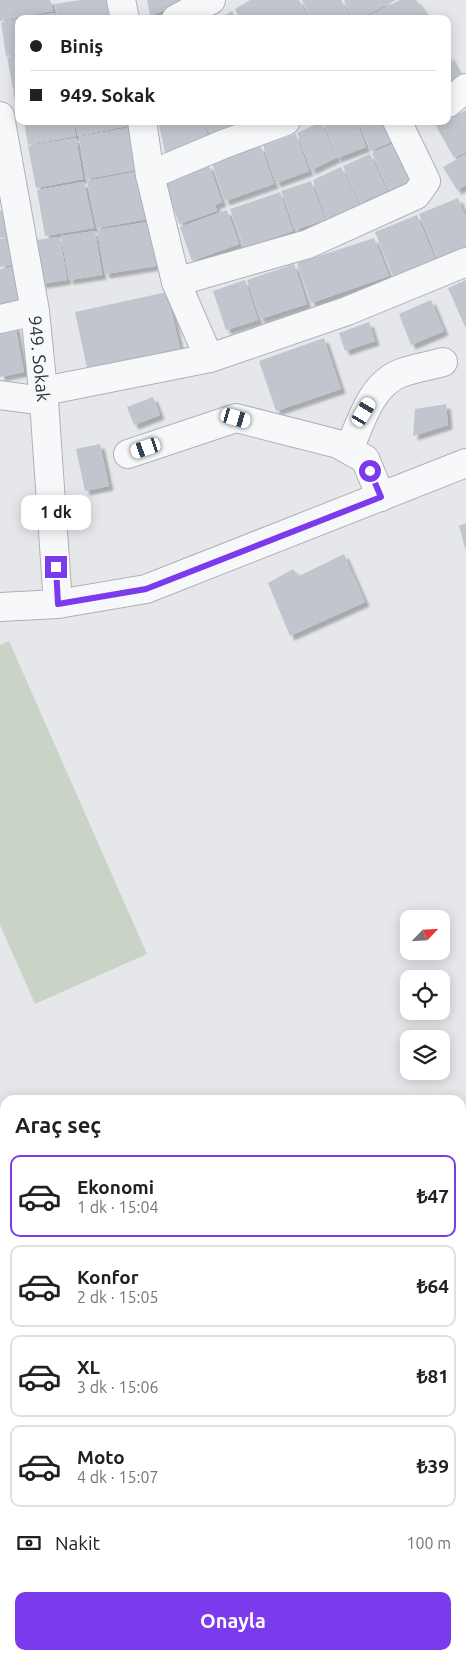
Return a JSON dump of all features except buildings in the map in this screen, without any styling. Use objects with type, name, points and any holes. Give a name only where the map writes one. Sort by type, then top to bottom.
[{"type":"street","points":[[121,0],[124,15]]},
{"type":"street","points":[[183,15],[211,0]]},
{"type":"street","points":[[451,100],[466,88]]},
{"type":"street","name":"949. Sokak","points":[[0,116],[35,311],[44,396],[58,604]]},
{"type":"street","points":[[143,125],[150,175],[176,282],[209,358]]},
{"type":"street","points":[[150,175],[275,125]]},
{"type":"street","points":[[176,282],[308,244],[416,195],[426,181],[409,126]]},
{"type":"street","points":[[0,395],[44,396],[209,358],[347,311],[466,262]]},
{"type":"street","points":[[0,319],[35,311]]},
{"type":"street","points":[[349,450],[364,412],[381,387],[399,374],[442,362]]},
{"type":"street","points":[[128,454],[236,418],[338,444],[365,459],[381,497]]},
{"type":"street","points":[[0,607],[58,604],[146,589],[466,463]]},
{"type":"shaded area","points":[[9,641],[147,954],[35,1004],[0,925],[0,645]]},
{"type":"route","points":[[56,567],[58,604],[146,589],[381,497],[370,471]]}]
